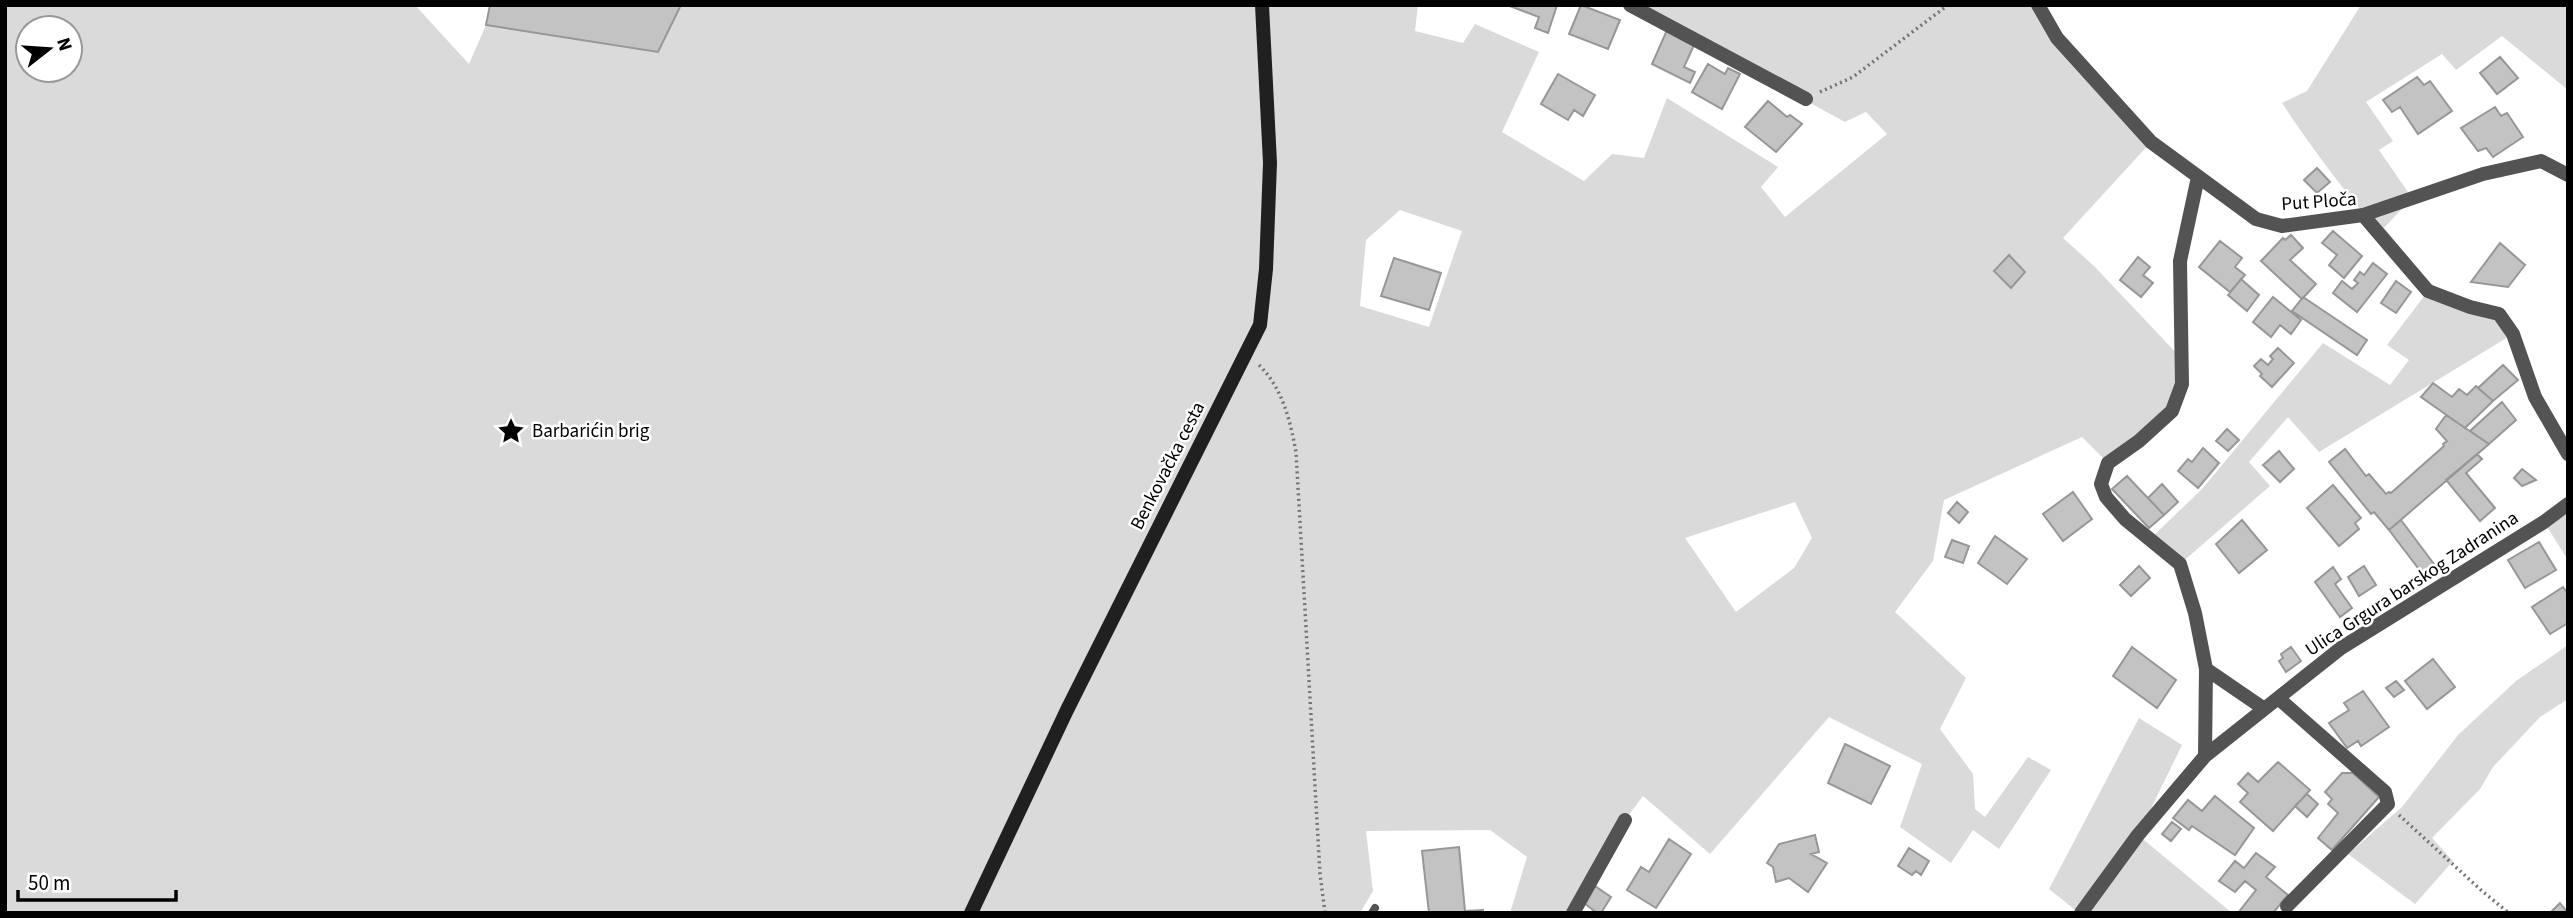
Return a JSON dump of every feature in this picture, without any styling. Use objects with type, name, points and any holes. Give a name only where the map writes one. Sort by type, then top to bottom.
[{"type":"main road","name":"Benkovačka cesta","points":[[971,913],[1067,710],[1260,325],[1266,269],[1270,163],[1262,5]]},
{"type":"street","points":[[1630,5],[1806,99]]},
{"type":"street","name":"Put Ploča","points":[[2038,5],[2057,38],[2151,142],[2256,219],[2282,226],[2363,215],[2428,291],[2470,307],[2499,314],[2513,334],[2535,397],[2568,454]]},
{"type":"street","points":[[2363,215],[2483,174],[2541,162],[2568,175]]},
{"type":"street","points":[[2198,177],[2180,261],[2182,384],[2172,411],[2108,463],[2101,484],[2106,498],[2125,519],[2180,564],[2195,613],[2206,669],[2205,755]]},
{"type":"street","name":"Ulica Grgura barskog Zadranina","points":[[2081,913],[2137,835],[2205,755],[2341,648],[2544,522],[2568,504]]},
{"type":"street","points":[[2206,669],[2263,708]]},
{"type":"street","points":[[2278,698],[2385,792],[2388,804],[2287,906]]},
{"type":"street","points":[[1573,913],[1625,820]]},
{"type":"path","points":[[1806,99],[1853,76],[1948,5]]},
{"type":"path","points":[[1246,352],[1271,377],[1287,413],[1296,452],[1320,874],[1325,913]]},
{"type":"path","points":[[2388,804],[2509,913]]},
{"type":"shaded area","points":[[5,5],[415,5],[469,64],[486,25],[658,52],[682,5],[1418,5],[1415,31],[1463,43],[1475,24],[1539,52],[1502,132],[1584,181],[1612,154],[1644,158],[1667,98],[1778,167],[1761,187],[1785,217],[1887,134],[1866,112],[1845,122],[1630,5],[2038,5],[2151,142],[2063,238],[2094,266],[2181,358],[2172,411],[2108,463],[2082,437],[1944,500],[1933,561],[1895,612],[1966,678],[1940,729],[1973,774],[1975,809],[1985,817],[2028,757],[2051,770],[1999,849],[1973,830],[1951,863],[1900,827],[1922,764],[1829,717],[1710,854],[1643,796],[1625,820],[1573,913],[1510,913],[1527,857],[1490,830],[1366,831],[1373,891],[1360,913],[5,913]],"holes":[[[1400,210],[1462,231],[1429,327],[1360,306],[1366,240]],[[1795,502],[1812,538],[1794,568],[1736,612],[1685,538]]]},
{"type":"shaded area","points":[[2361,5],[2568,5],[2568,90],[2502,36],[2456,70],[2442,54],[2366,102],[2393,141],[2379,150],[2412,198],[2384,228],[2431,284],[2499,314],[2513,334],[2319,452],[2288,417],[2249,462],[2270,486],[2180,564],[2151,538],[2203,488],[2323,343],[2390,385],[2409,360],[2387,345],[2428,291],[2333,175],[2282,103],[2307,91]]},
{"type":"shaded area","points":[[2568,504],[2568,560],[2544,522]]},
{"type":"shaded area","points":[[2568,645],[2568,699],[2540,717],[2493,767],[2480,789],[2432,838],[2453,861],[2415,904],[2348,854],[2402,807],[2458,735],[2516,681]]},
{"type":"shaded area","points":[[2139,718],[2182,745],[2138,835],[2232,913],[2079,913],[2049,889]]},
{"type":"building","points":[[490,5],[681,5],[658,52],[486,25]]},
{"type":"building","points":[[1507,5],[1557,5],[1548,33],[1535,28],[1539,17]]},
{"type":"building","points":[[1581,5],[1620,20],[1608,49],[1569,34]]},
{"type":"building","points":[[1667,30],[1695,43],[1684,67],[1695,72],[1690,83],[1652,64]]},
{"type":"building","points":[[2500,57],[2518,78],[2497,94],[2480,73]]},
{"type":"building","points":[[1708,64],[1725,74],[1728,68],[1740,74],[1722,109],[1692,92]]},
{"type":"building","points":[[1558,74],[1595,95],[1583,116],[1574,110],[1568,120],[1541,104]]},
{"type":"building","points":[[2417,77],[2424,85],[2430,81],[2452,111],[2418,134],[2400,107],[2392,112],[2383,100]]},
{"type":"building","points":[[1768,101],[1787,117],[1790,115],[1802,124],[1776,152],[1745,127]]},
{"type":"building","points":[[2495,107],[2501,116],[2507,113],[2523,137],[2493,157],[2486,148],[2478,151],[2461,128]]},
{"type":"building","points":[[2317,168],[2330,182],[2317,193],[2304,180]]},
{"type":"building","points":[[2333,231],[2362,256],[2344,278],[2329,265],[2337,255],[2322,243]]},
{"type":"building","points":[[2291,235],[2303,248],[2290,260],[2316,284],[2302,299],[2261,261],[2283,238],[2285,240]]},
{"type":"building","points":[[2220,241],[2242,258],[2235,267],[2245,275],[2230,292],[2199,267]]},
{"type":"building","points":[[2500,243],[2525,265],[2508,287],[2471,282]]},
{"type":"building","points":[[2009,255],[2025,272],[2011,288],[1994,271]]},
{"type":"building","points":[[2138,257],[2150,267],[2143,275],[2153,283],[2141,297],[2120,280]]},
{"type":"building","points":[[1394,258],[1441,273],[1429,310],[1381,296]]},
{"type":"building","points":[[2373,263],[2387,274],[2357,312],[2333,293],[2342,281],[2352,289],[2358,283],[2354,280],[2360,272],[2364,275]]},
{"type":"building","points":[[2241,279],[2259,295],[2247,311],[2228,295]]},
{"type":"building","points":[[2396,281],[2411,292],[2396,313],[2381,303]]},
{"type":"building","points":[[2273,297],[2301,320],[2291,334],[2280,325],[2271,337],[2253,322]]},
{"type":"building","points":[[2303,297],[2367,340],[2357,355],[2292,311]]},
{"type":"building","points":[[2278,348],[2294,363],[2272,387],[2254,366],[2261,359],[2268,365],[2273,359],[2270,356]]},
{"type":"building","points":[[2503,365],[2518,380],[2493,401],[2478,388]]},
{"type":"building","points":[[2433,383],[2452,397],[2459,389],[2467,395],[2476,386],[2493,401],[2465,428],[2421,397]]},
{"type":"building","points":[[2502,402],[2516,420],[2489,444],[2470,431]]},
{"type":"building","points":[[2446,415],[2489,444],[2389,530],[2374,512],[2371,514],[2329,462],[2345,449],[2366,476],[2369,474],[2386,494],[2391,493],[2444,446],[2447,441],[2436,429]]},
{"type":"building","points":[[2227,429],[2239,440],[2228,451],[2216,441]]},
{"type":"building","points":[[2203,448],[2219,463],[2198,488],[2178,471],[2188,459],[2192,462]]},
{"type":"building","points":[[2279,451],[2294,469],[2280,482],[2263,465]]},
{"type":"building","points":[[2477,454],[2482,459],[2466,473],[2495,508],[2480,521],[2446,480]]},
{"type":"building","points":[[2522,469],[2536,480],[2522,486],[2514,478]]},
{"type":"building","points":[[2127,476],[2164,515],[2149,528],[2112,489]]},
{"type":"building","points":[[2162,484],[2178,502],[2164,515],[2148,498]]},
{"type":"building","points":[[2333,485],[2361,518],[2355,523],[2359,529],[2339,546],[2307,508]]},
{"type":"building","points":[[2073,492],[2092,519],[2063,541],[2043,514]]},
{"type":"building","points":[[1957,502],[1968,512],[1959,523],[1948,513]]},
{"type":"building","points":[[2242,520],[2267,550],[2239,573],[2216,544]]},
{"type":"building","points":[[2401,520],[2440,572],[2428,581],[2389,530]]},
{"type":"building","points":[[1995,536],[2027,559],[2007,584],[1978,563]]},
{"type":"building","points":[[1952,540],[1969,546],[1963,563],[1945,557]]},
{"type":"building","points":[[2539,542],[2556,570],[2525,588],[2508,560]]},
{"type":"building","points":[[2139,566],[2150,578],[2131,596],[2120,585]]},
{"type":"building","points":[[2364,566],[2376,585],[2359,596],[2348,577]]},
{"type":"building","points":[[2333,567],[2341,579],[2335,584],[2352,608],[2340,617],[2315,582]]},
{"type":"building","points":[[2563,587],[2568,594],[2568,623],[2550,634],[2532,607]]},
{"type":"building","points":[[2132,647],[2176,680],[2157,708],[2113,676]]},
{"type":"building","points":[[2291,647],[2301,661],[2286,672],[2279,661],[2283,658],[2281,654]]},
{"type":"building","points":[[2433,659],[2455,687],[2427,709],[2405,681]]},
{"type":"building","points":[[2396,681],[2404,690],[2394,697],[2386,688]]},
{"type":"building","points":[[2363,691],[2389,727],[2361,746],[2358,741],[2347,748],[2329,723],[2349,710],[2344,703]]},
{"type":"building","points":[[1845,744],[1890,766],[1871,804],[1828,783]]},
{"type":"building","points":[[2278,762],[2310,790],[2273,831],[2240,802],[2248,793],[2238,784],[2248,773],[2258,782]]},
{"type":"building","points":[[2342,773],[2353,773],[2379,797],[2332,850],[2318,838],[2338,813],[2328,804],[2332,799],[2325,792]]},
{"type":"building","points":[[2307,794],[2318,804],[2307,817],[2295,806]]},
{"type":"building","points":[[2215,796],[2254,828],[2235,855],[2192,826],[2189,830],[2173,818],[2188,800],[2202,811]]},
{"type":"building","points":[[2172,822],[2181,829],[2171,841],[2162,834]]},
{"type":"building","points":[[1815,835],[1819,852],[1811,854],[1827,863],[1808,892],[1789,878],[1776,882],[1773,867],[1767,863],[1779,844]]},
{"type":"building","points":[[1669,839],[1691,854],[1656,908],[1627,890],[1641,867],[1649,872]]},
{"type":"building","points":[[1459,847],[1465,911],[1483,910],[1483,913],[1429,913],[1422,851]]},
{"type":"building","points":[[1909,848],[1929,861],[1921,875],[1916,871],[1912,875],[1898,866]]},
{"type":"building","points":[[2256,853],[2275,867],[2266,877],[2288,895],[2273,913],[2238,913],[2256,890],[2245,881],[2235,892],[2219,881],[2235,861],[2244,868]]},
{"type":"building","points":[[1595,886],[1611,897],[1601,913],[1584,903]]},
{"type":"building","points":[[2560,903],[2568,913],[2550,913]]},
{"type":"place","name":"Barbarićin brig","points":[[511,431]]}]
